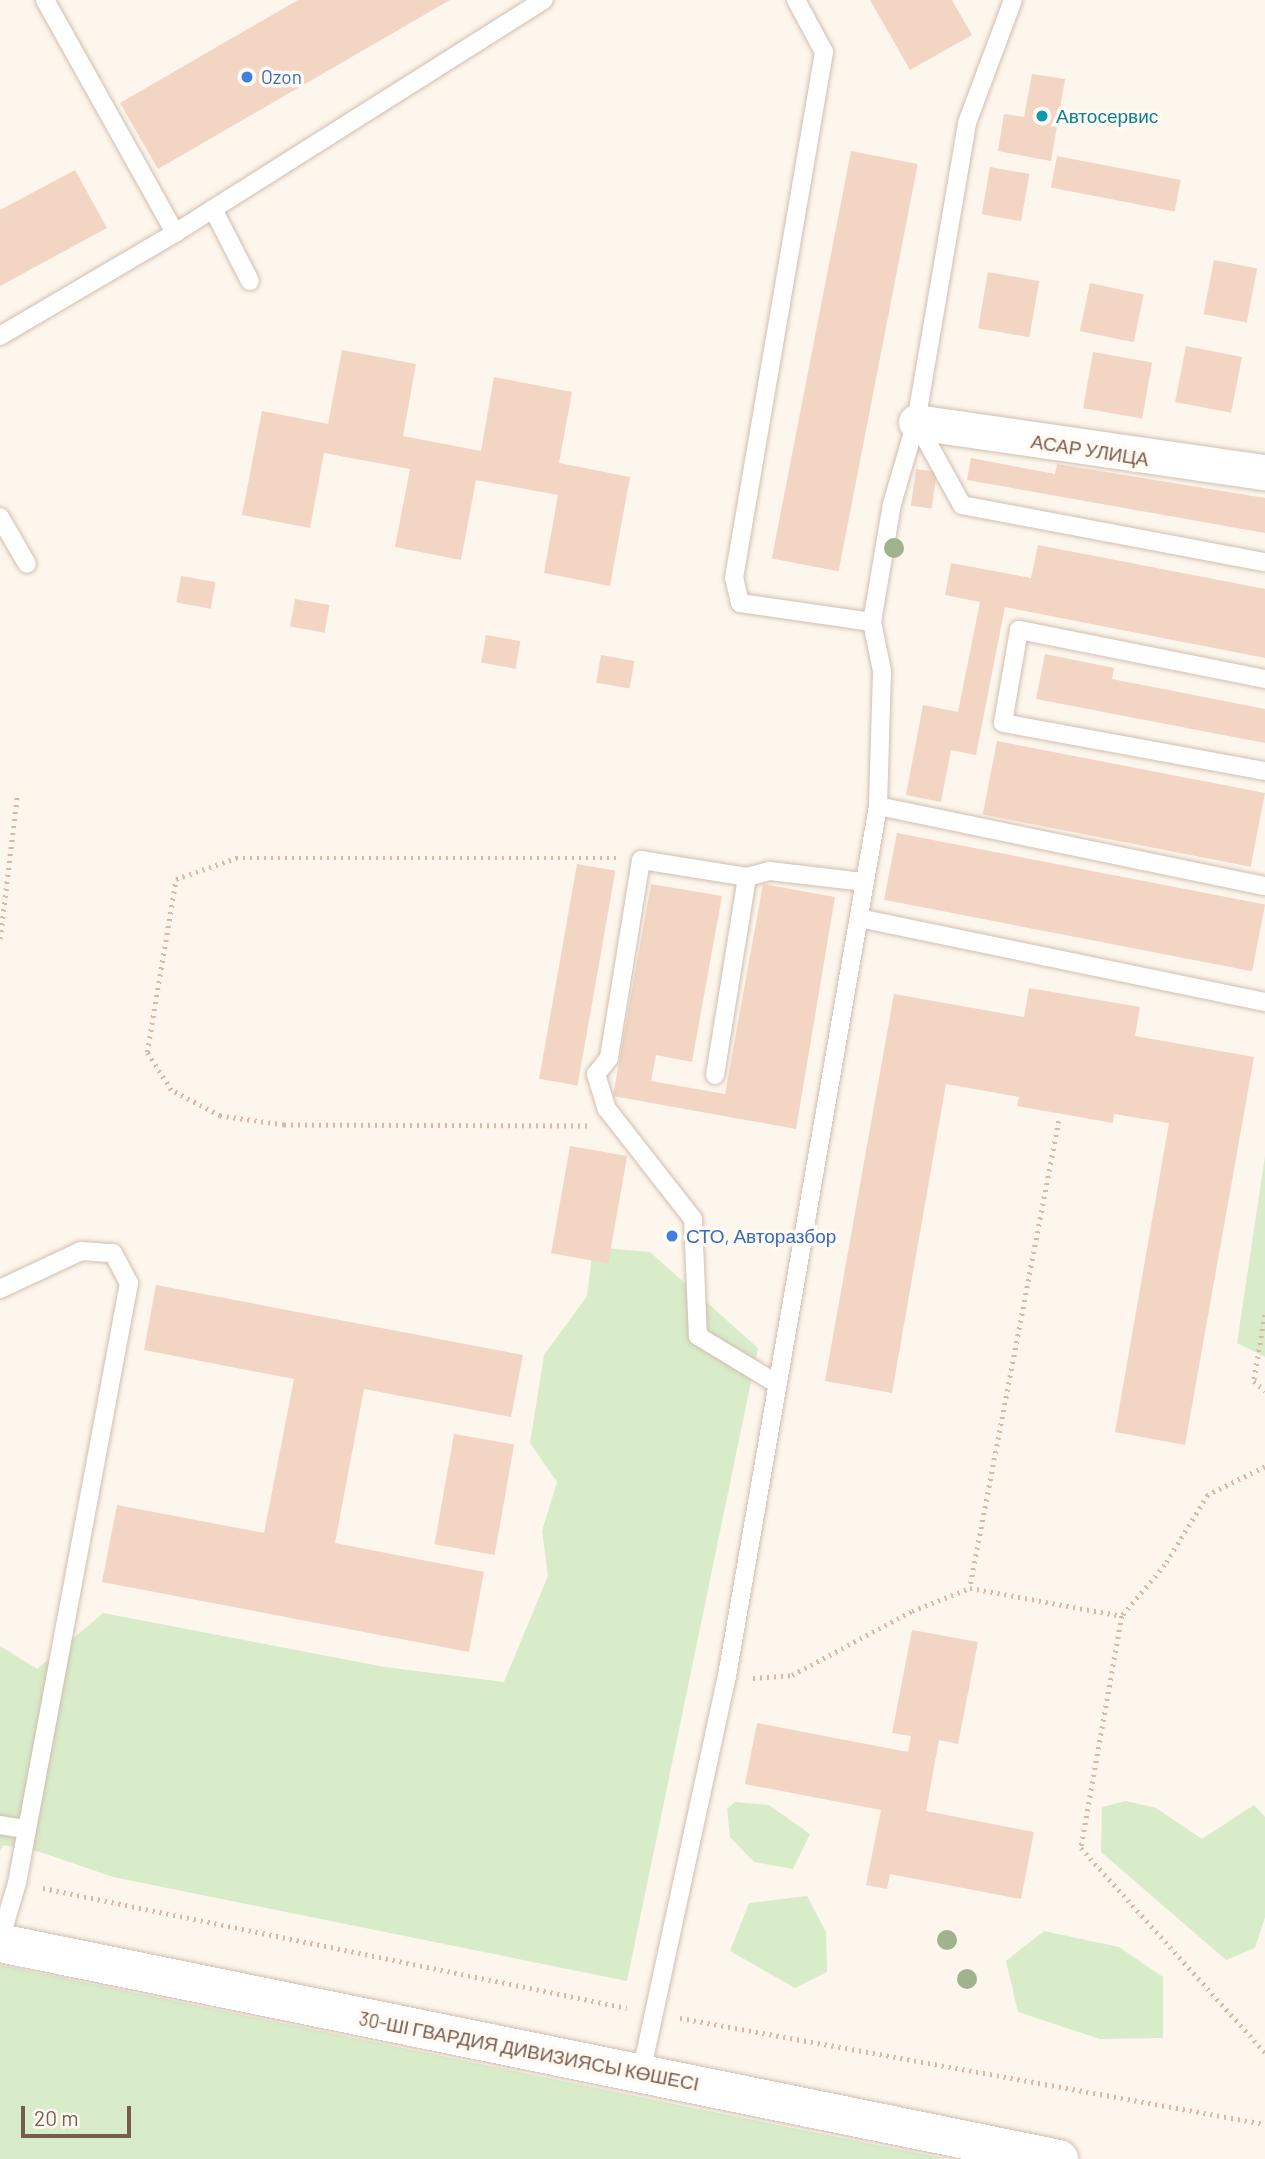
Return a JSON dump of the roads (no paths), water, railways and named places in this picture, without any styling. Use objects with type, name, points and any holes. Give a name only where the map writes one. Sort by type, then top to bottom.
[{"type":"street","name":"АСАР УЛИЦА","points":[[916,422],[1265,472]]},
{"type":"street","name":"30-ШІ ГВАРДИЯ ДИВИЗИЯСЫ КӨШЕСІ","points":[[0,1942],[1059,2159]]},
{"type":"lane","points":[[45,0],[175,233]]},
{"type":"lane","points":[[0,336],[175,233],[543,0]]},
{"type":"lane","points":[[796,0],[824,52],[734,578],[740,603],[872,622]]},
{"type":"lane","points":[[640,2073],[727,1676],[774,1382],[878,806],[882,671],[872,622],[892,504],[916,422],[967,123],[1013,0]]},
{"type":"lane","points":[[213,209],[250,281]]},
{"type":"lane","points":[[916,422],[962,505],[1265,562]]},
{"type":"lane","points":[[0,517],[27,564]]},
{"type":"lane","points":[[1265,678],[1019,630],[1003,723],[1265,771]]},
{"type":"lane","points":[[878,806],[1265,886]]},
{"type":"lane","points":[[774,1382],[698,1336],[693,1219],[607,1108],[596,1074],[609,1058],[641,860],[747,877],[770,871],[864,882]]},
{"type":"lane","points":[[715,1075],[747,877]]},
{"type":"lane","points":[[859,918],[1265,1002]]},
{"type":"lane","points":[[0,1289],[81,1251],[113,1253],[128,1283],[26,1829],[0,1942]]},
{"type":"lane","points":[[0,1825],[26,1829]]},
{"type":"place","name":"Ozon","points":[[247,77]]},
{"type":"place","name":"Автосервис","points":[[1042,116]]},
{"type":"place","name":"СТО, Авторазбор","points":[[672,1236]]}]
